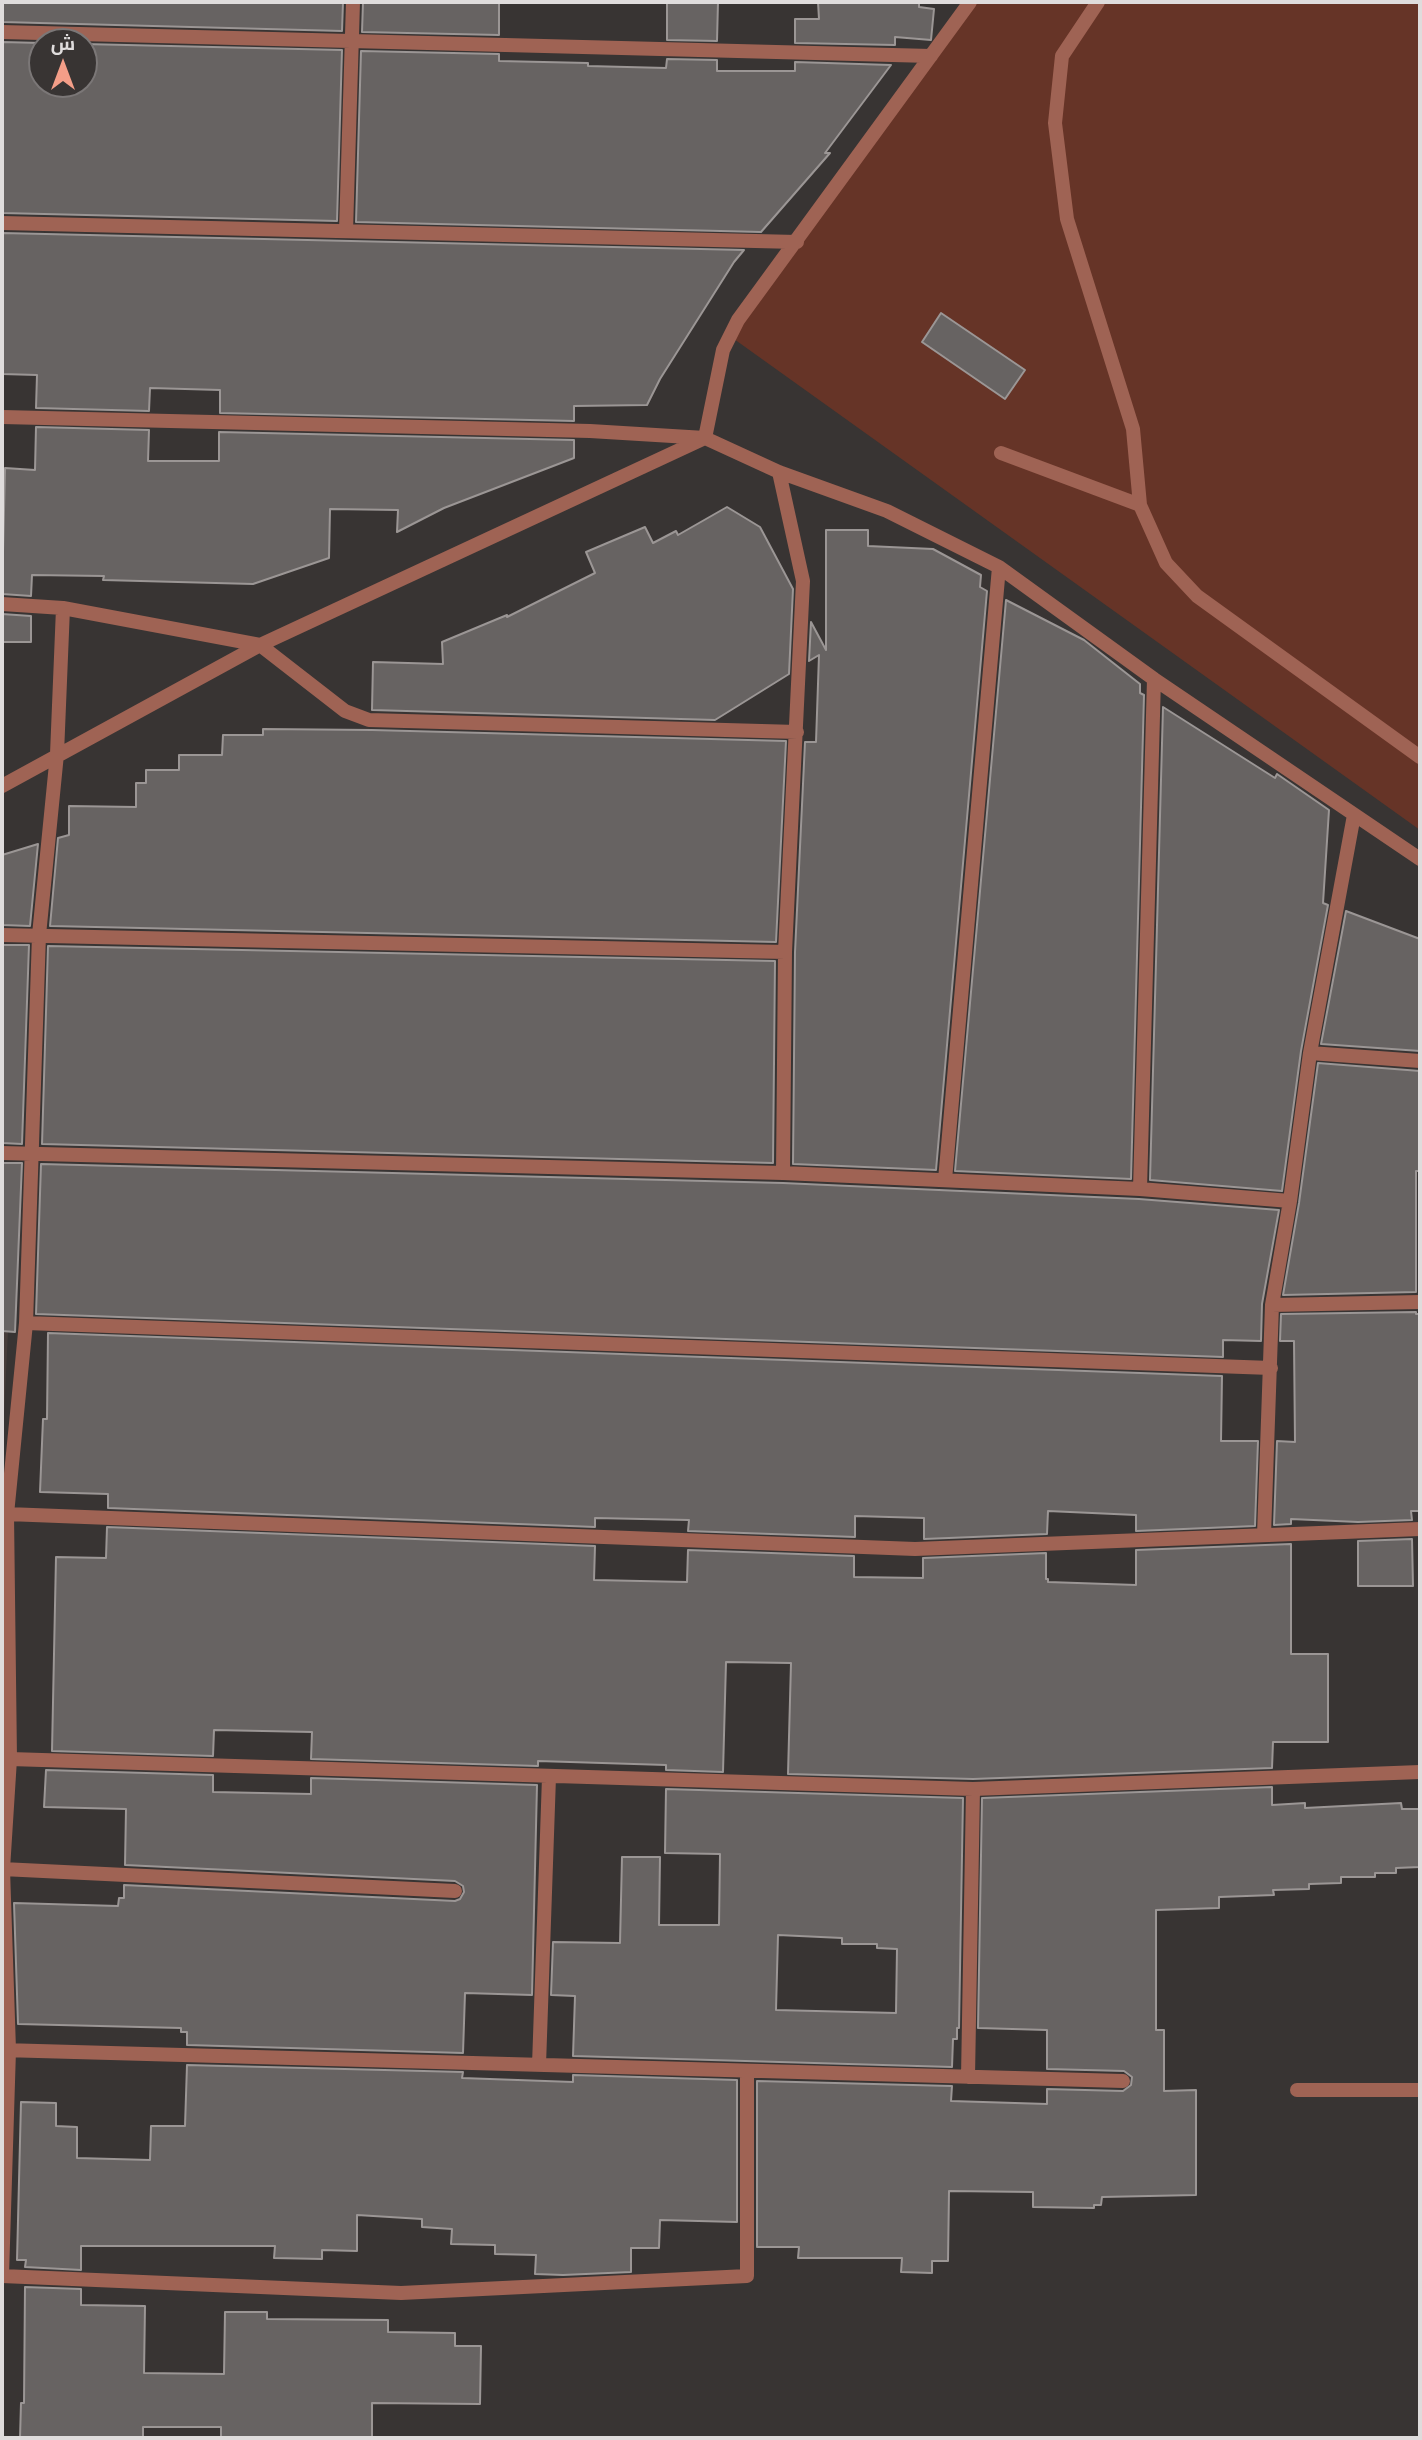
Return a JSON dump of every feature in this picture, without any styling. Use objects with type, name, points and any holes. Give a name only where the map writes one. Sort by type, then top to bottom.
[{"type":"street","points":[[346,231],[353,2]]},
{"type":"street","points":[[705,438],[723,351],[738,320],[971,2]]},
{"type":"street","points":[[1098,2],[1062,56],[1055,123],[1067,219],[1133,429],[1140,505],[1166,563],[1197,596],[1420,757]]},
{"type":"street","points":[[2,33],[931,56]]},
{"type":"street","points":[[2,223],[797,242]]},
{"type":"street","points":[[2,417],[590,431],[705,438],[779,472],[887,512],[999,567],[1154,679],[1420,859]]},
{"type":"street","points":[[2,786],[260,645],[705,438]]},
{"type":"street","points":[[1001,453],[1140,505]]},
{"type":"street","points":[[779,472],[803,581],[785,952],[783,1173]]},
{"type":"street","points":[[945,1180],[999,567]]},
{"type":"street","points":[[2,604],[63,608],[260,645],[345,710],[369,720],[797,732]]},
{"type":"street","points":[[63,608],[57,754],[39,935],[26,1323],[7,1514],[10,1759],[3,1869],[6,2050],[2,2275],[401,2293],[747,2276],[747,2071]]},
{"type":"street","points":[[1140,1189],[1154,679]]},
{"type":"street","points":[[1264,1535],[1272,1305],[1290,1202],[1310,1053],[1354,815]]},
{"type":"street","points":[[2,935],[785,952]]},
{"type":"street","points":[[1310,1053],[1420,1061]]},
{"type":"street","points":[[2,1153],[783,1173],[1140,1189],[1290,1202]]},
{"type":"street","points":[[1272,1305],[1420,1302]]},
{"type":"street","points":[[26,1323],[1271,1368]]},
{"type":"street","points":[[7,1514],[915,1549],[1420,1528]]},
{"type":"street","points":[[10,1759],[973,1789],[1420,1772]]},
{"type":"street","points":[[539,2065],[549,1777]]},
{"type":"street","points":[[968,2077],[973,1789]]},
{"type":"street","points":[[3,1869],[455,1891]]},
{"type":"street","points":[[6,2050],[1123,2081]]},
{"type":"street","points":[[1297,2090],[1420,2090]]},
{"type":"shaded area","points":[[966,2],[1420,2],[1420,830],[727,334]]},
{"type":"shaded area","points":[[2,1331],[8,1331],[2,1457]]},
{"type":"building","points":[[2,2],[343,2],[342,31],[2,22]]},
{"type":"building","points":[[363,2],[499,2],[499,35],[362,32]]},
{"type":"building","points":[[667,2],[718,2],[717,41],[667,40]]},
{"type":"building","points":[[818,2],[919,2],[919,7],[934,9],[931,40],[895,37],[895,45],[795,43],[795,19],[819,19]]},
{"type":"building","points":[[2,42],[28,43],[28,98],[98,98],[98,44],[342,50],[337,221],[2,213]]},
{"type":"building","points":[[361,51],[499,54],[499,61],[666,68],[667,59],[717,60],[717,71],[795,71],[795,62],[891,65],[825,153],[830,153],[761,232],[356,222]]},
{"type":"building","points":[[2,233],[744,250],[660,379],[647,405],[574,406],[574,421],[220,413],[220,390],[150,388],[149,411],[36,408],[37,375],[2,374]]},
{"type":"building","points":[[941,313],[1025,370],[1005,399],[922,342]]},
{"type":"building","points":[[36,427],[149,430],[148,461],[219,461],[219,432],[574,440],[574,458],[444,508],[397,532],[398,510],[330,509],[329,558],[253,584],[103,580],[104,576],[32,575],[31,596],[2,594],[5,468],[35,470]]},
{"type":"building","points":[[727,507],[760,527],[793,589],[789,674],[715,720],[372,710],[373,662],[443,664],[442,642],[507,617],[595,573],[586,552],[645,527],[653,543],[676,531],[678,535]]},
{"type":"building","points":[[826,530],[868,530],[868,546],[933,549],[981,575],[980,587],[987,591],[936,1170],[793,1164],[795,952],[805,742],[816,742],[819,655],[809,661],[811,622],[826,650]]},
{"type":"building","points":[[1006,600],[1084,640],[1140,684],[1140,693],[1144,695],[1131,1179],[955,1171]]},
{"type":"building","points":[[2,614],[31,616],[31,642],[2,642]]},
{"type":"building","points":[[1163,707],[1275,778],[1277,774],[1329,810],[1323,903],[1328,905],[1301,1051],[1282,1191],[1150,1180]]},
{"type":"building","points":[[263,729],[786,741],[776,942],[50,926],[58,838],[69,835],[69,806],[136,807],[136,783],[146,783],[146,770],[179,770],[179,755],[222,755],[223,735],[263,735]]},
{"type":"building","points":[[38,844],[30,926],[2,925],[2,855]]},
{"type":"building","points":[[1346,911],[1420,939],[1420,1051],[1321,1044]]},
{"type":"building","points":[[2,945],[29,945],[22,1144],[2,1143]]},
{"type":"building","points":[[48,946],[775,961],[773,1163],[42,1144]]},
{"type":"building","points":[[1318,1063],[1420,1071],[1420,1171],[1416,1171],[1416,1292],[1283,1295]]},
{"type":"building","points":[[2,1163],[22,1163],[15,1332],[2,1331]]},
{"type":"building","points":[[41,1164],[783,1183],[1139,1199],[1279,1210],[1262,1304],[1261,1341],[1223,1340],[1223,1357],[36,1314]]},
{"type":"building","points":[[1281,1314],[1420,1314],[1420,1511],[1411,1511],[1412,1520],[1358,1522],[1291,1519],[1291,1524],[1274,1525],[1277,1441],[1295,1442],[1294,1341],[1280,1341]]},
{"type":"building","points":[[48,1333],[1222,1376],[1221,1441],[1258,1441],[1255,1526],[1136,1531],[1136,1515],[1048,1511],[1047,1534],[924,1539],[924,1518],[855,1516],[855,1537],[688,1531],[689,1520],[595,1518],[595,1527],[108,1508],[108,1494],[40,1492],[43,1419],[47,1419]]},
{"type":"building","points":[[107,1527],[595,1546],[594,1580],[687,1582],[688,1550],[854,1556],[854,1577],[923,1578],[923,1558],[1046,1553],[1048,1582],[1136,1585],[1136,1550],[1291,1544],[1291,1654],[1328,1654],[1328,1742],[1273,1742],[1272,1768],[973,1779],[788,1774],[791,1663],[726,1662],[723,1772],[666,1770],[666,1765],[538,1761],[538,1766],[311,1759],[312,1732],[214,1730],[213,1756],[52,1751],[56,1557],[106,1558]]},
{"type":"building","points":[[1412,1539],[1413,1586],[1358,1586],[1358,1541]]},
{"type":"building","points":[[46,1770],[213,1775],[213,1792],[311,1794],[311,1778],[537,1785],[532,1995],[465,1993],[463,2053],[187,2045],[187,2032],[181,2032],[181,2028],[18,2024],[14,1903],[118,1906],[119,1898],[124,1898],[124,1885],[455,1901],[460,1899],[464,1892],[463,1886],[455,1881],[125,1865],[126,1809],[44,1807]]},
{"type":"building","points":[[1272,1787],[1272,1805],[1305,1803],[1305,1808],[1401,1803],[1402,1809],[1420,1809],[1420,1867],[1396,1868],[1396,1873],[1375,1873],[1375,1877],[1341,1877],[1341,1883],[1309,1884],[1309,1889],[1273,1890],[1274,1895],[1219,1897],[1219,1908],[1156,1910],[1156,2030],[1164,2030],[1164,2091],[1196,2090],[1196,2195],[1102,2197],[1101,2205],[1094,2205],[1094,2208],[1033,2207],[1033,2192],[949,2191],[948,2261],[932,2261],[932,2273],[901,2272],[902,2258],[798,2258],[799,2247],[757,2247],[757,2081],[952,2086],[951,2101],[1047,2104],[1047,2089],[1123,2091],[1131,2085],[1132,2077],[1124,2071],[1047,2069],[1047,2030],[978,2028],[982,1798]]},
{"type":"building","points":[[666,1789],[963,1798],[959,2028],[957,2039],[953,2039],[952,2067],[573,2056],[575,1996],[551,1995],[553,1942],[620,1943],[622,1857],[660,1857],[659,1925],[719,1925],[720,1854],[665,1853]],"holes":[[[778,1935],[842,1938],[842,1944],[877,1944],[877,1948],[897,1949],[896,2013],[776,2010]]]},
{"type":"building","points":[[187,2065],[463,2072],[462,2078],[573,2082],[573,2075],[737,2080],[737,2222],[660,2220],[659,2248],[631,2248],[631,2272],[535,2274],[536,2255],[495,2254],[495,2245],[451,2244],[452,2229],[422,2227],[422,2219],[357,2215],[357,2251],[322,2250],[322,2259],[274,2258],[275,2246],[81,2246],[81,2270],[25,2267],[26,2260],[17,2260],[21,2102],[56,2103],[56,2126],[77,2127],[77,2158],[150,2160],[151,2126],[185,2126]]},
{"type":"building","points":[[25,2287],[81,2289],[81,2305],[145,2306],[144,2373],[224,2374],[225,2312],[267,2312],[267,2319],[388,2320],[388,2332],[455,2333],[455,2346],[481,2346],[480,2404],[372,2403],[372,2438],[221,2438],[221,2427],[143,2427],[143,2438],[20,2438],[21,2403],[24,2403]]}]
